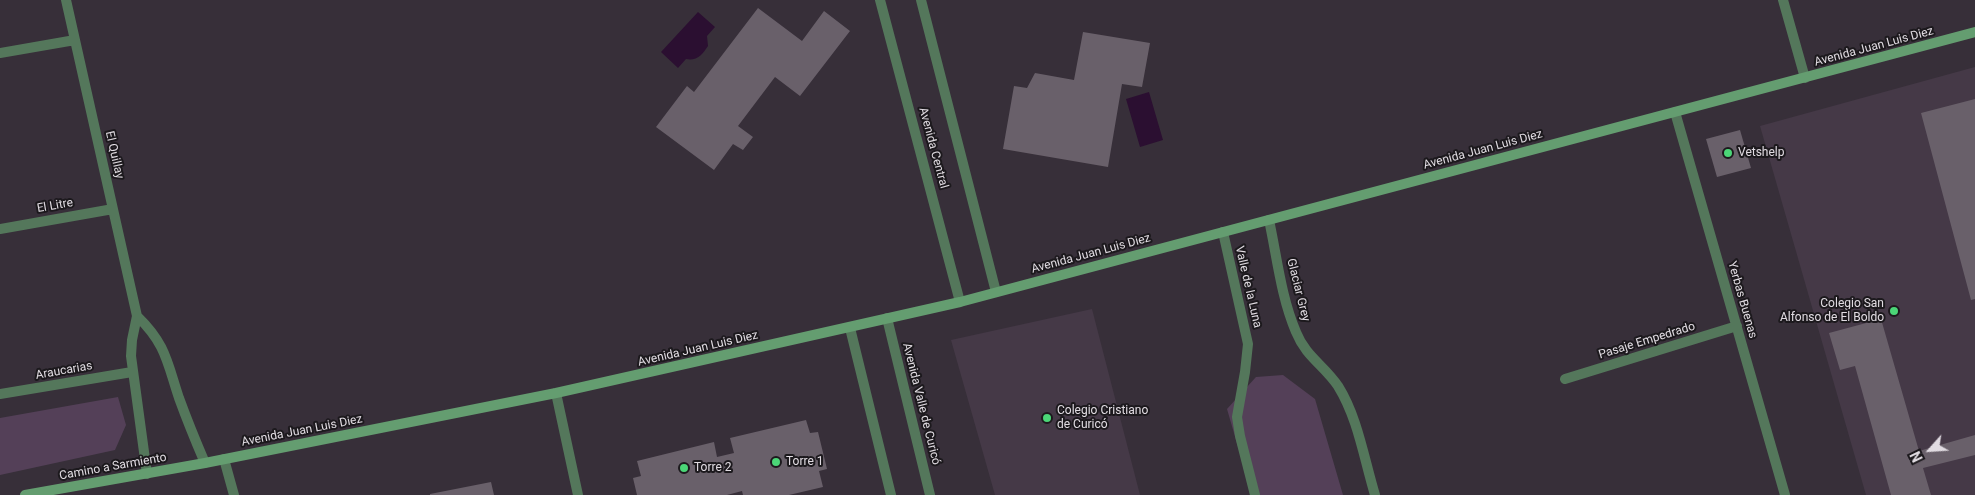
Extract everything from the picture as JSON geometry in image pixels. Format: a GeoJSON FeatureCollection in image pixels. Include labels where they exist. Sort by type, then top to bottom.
{"type":"FeatureCollection","features":[{"type":"Feature","properties":{"kind":"main road","name":"Avenida Juan Luis Diez"},"geometry":{"type":"LineString","coordinates":[[205,464],[556,393],[960,302],[1975,32]]}},
{"type":"Feature","properties":{"kind":"main road","name":"Camino a Sarmiento"},"geometry":{"type":"LineString","coordinates":[[25,495],[205,464]]}},
{"type":"Feature","properties":{"kind":"street","name":"El Quillay"},"geometry":{"type":"LineString","coordinates":[[66,0],[138,316],[132,340],[132,372],[146,474]]}},
{"type":"Feature","properties":{"kind":"street","name":"Avenida Central"},"geometry":{"type":"LineString","coordinates":[[880,0],[960,302]]}},
{"type":"Feature","properties":{"kind":"street","name":"Avenida Central"},"geometry":{"type":"LineString","coordinates":[[921,0],[996,292]]}},
{"type":"Feature","properties":{"kind":"street"},"geometry":{"type":"LineString","coordinates":[[1783,0],[1805,78]]}},
{"type":"Feature","properties":{"kind":"street"},"geometry":{"type":"LineString","coordinates":[[0,53],[75,40]]}},
{"type":"Feature","properties":{"kind":"street","name":"Yerbas Buenas"},"geometry":{"type":"LineString","coordinates":[[1675,112],[1785,495]]}},
{"type":"Feature","properties":{"kind":"street","name":"El Litre"},"geometry":{"type":"LineString","coordinates":[[0,229],[113,209]]}},
{"type":"Feature","properties":{"kind":"street","name":"Glaciar Grey"},"geometry":{"type":"LineString","coordinates":[[1269,220],[1287,306],[1295,330],[1303,348],[1337,386],[1348,408],[1374,495]]}},
{"type":"Feature","properties":{"kind":"street","name":"Valle de la Luna"},"geometry":{"type":"LineString","coordinates":[[1223,232],[1248,344],[1238,418],[1240,436],[1255,495]]}},
{"type":"Feature","properties":{"kind":"street"},"geometry":{"type":"LineString","coordinates":[[138,316],[157,336],[164,350],[185,413],[205,464]]}},
{"type":"Feature","properties":{"kind":"street","name":"Avenida Valle de Curicó"},"geometry":{"type":"LineString","coordinates":[[887,318],[930,495]]}},
{"type":"Feature","properties":{"kind":"street","name":"Pasaje Empedrado"},"geometry":{"type":"LineString","coordinates":[[1565,379],[1737,326]]}},
{"type":"Feature","properties":{"kind":"street"},"geometry":{"type":"LineString","coordinates":[[850,328],[890,495]]}},
{"type":"Feature","properties":{"kind":"street","name":"Araucarias"},"geometry":{"type":"LineString","coordinates":[[0,394],[132,372]]}},
{"type":"Feature","properties":{"kind":"street"},"geometry":{"type":"LineString","coordinates":[[556,393],[578,495]]}},
{"type":"Feature","properties":{"kind":"street"},"geometry":{"type":"LineString","coordinates":[[224,459],[234,495]]}},
{"type":"Feature","properties":{"kind":"shaded area"},"geometry":{"type":"Polygon","coordinates":[[[698,12],[715,27],[707,36],[708,46],[704,52],[699,57],[686,59],[678,68],[661,52],[698,12]]]}},
{"type":"Feature","properties":{"kind":"shaded area","name":"Colegio San Alfonso de El Boldo"},"geometry":{"type":"Polygon","coordinates":[[[1975,67],[1975,495],[1866,495],[1760,126],[1975,67]]]}},
{"type":"Feature","properties":{"kind":"shaded area"},"geometry":{"type":"Polygon","coordinates":[[[1149,92],[1163,140],[1140,147],[1126,99],[1149,92]]]}},
{"type":"Feature","properties":{"kind":"shaded area","name":"Colegio Cristiano de Curicó"},"geometry":{"type":"Polygon","coordinates":[[[1092,309],[1140,495],[995,495],[951,340],[1092,309]]]}},
{"type":"Feature","properties":{"kind":"shaded area"},"geometry":{"type":"Polygon","coordinates":[[[1283,375],[1315,399],[1343,495],[1252,495],[1227,409],[1256,377],[1283,375]]]}},
{"type":"Feature","properties":{"kind":"shaded area"},"geometry":{"type":"Polygon","coordinates":[[[118,397],[126,425],[115,450],[0,475],[0,418],[118,397]]]}},
{"type":"Feature","properties":{"kind":"building"},"geometry":{"type":"Polygon","coordinates":[[[758,8],[802,41],[824,11],[850,31],[800,96],[775,77],[738,126],[753,137],[743,150],[733,144],[714,170],[656,127],[687,86],[694,92],[758,8]]]}},
{"type":"Feature","properties":{"kind":"building"},"geometry":{"type":"Polygon","coordinates":[[[1083,32],[1150,43],[1142,87],[1122,84],[1108,167],[1003,149],[1014,86],[1027,88],[1035,73],[1074,80],[1083,32]]]}},
{"type":"Feature","properties":{"kind":"building"},"geometry":{"type":"Polygon","coordinates":[[[1975,99],[1975,299],[1971,300],[1921,113],[1975,99]]]}},
{"type":"Feature","properties":{"kind":"building","name":"Vetshelp"},"geometry":{"type":"Polygon","coordinates":[[[1740,130],[1751,168],[1717,177],[1706,139],[1740,130]]]}},
{"type":"Feature","properties":{"kind":"building"},"geometry":{"type":"Polygon","coordinates":[[[1881,319],[1919,451],[1975,435],[1975,455],[1923,468],[1931,495],[1891,495],[1855,366],[1840,370],[1829,333],[1881,319]]]}},
{"type":"Feature","properties":{"kind":"building"},"geometry":{"type":"Polygon","coordinates":[[[806,420],[810,433],[818,432],[827,469],[819,471],[823,487],[789,495],[743,495],[742,491],[727,495],[637,495],[633,478],[641,476],[637,461],[714,442],[717,457],[734,453],[730,438],[806,420]]]}},
{"type":"Feature","properties":{"kind":"building"},"geometry":{"type":"Polygon","coordinates":[[[491,482],[494,495],[430,495],[430,494],[491,482]]]}},
{"type":"Feature","properties":{"kind":"place","name":"Vetshelp"},"geometry":{"type":"Point","coordinates":[1728,153]}},
{"type":"Feature","properties":{"kind":"place","name":"Colegio San Alfonso de El Boldo"},"geometry":{"type":"Point","coordinates":[1894,311]}},
{"type":"Feature","properties":{"kind":"place","name":"Colegio Cristiano de Curicó"},"geometry":{"type":"Point","coordinates":[1047,418]}},
{"type":"Feature","properties":{"kind":"place","name":"Torre 1"},"geometry":{"type":"Point","coordinates":[776,462]}},
{"type":"Feature","properties":{"kind":"place","name":"Torre 2"},"geometry":{"type":"Point","coordinates":[684,468]}}]}
